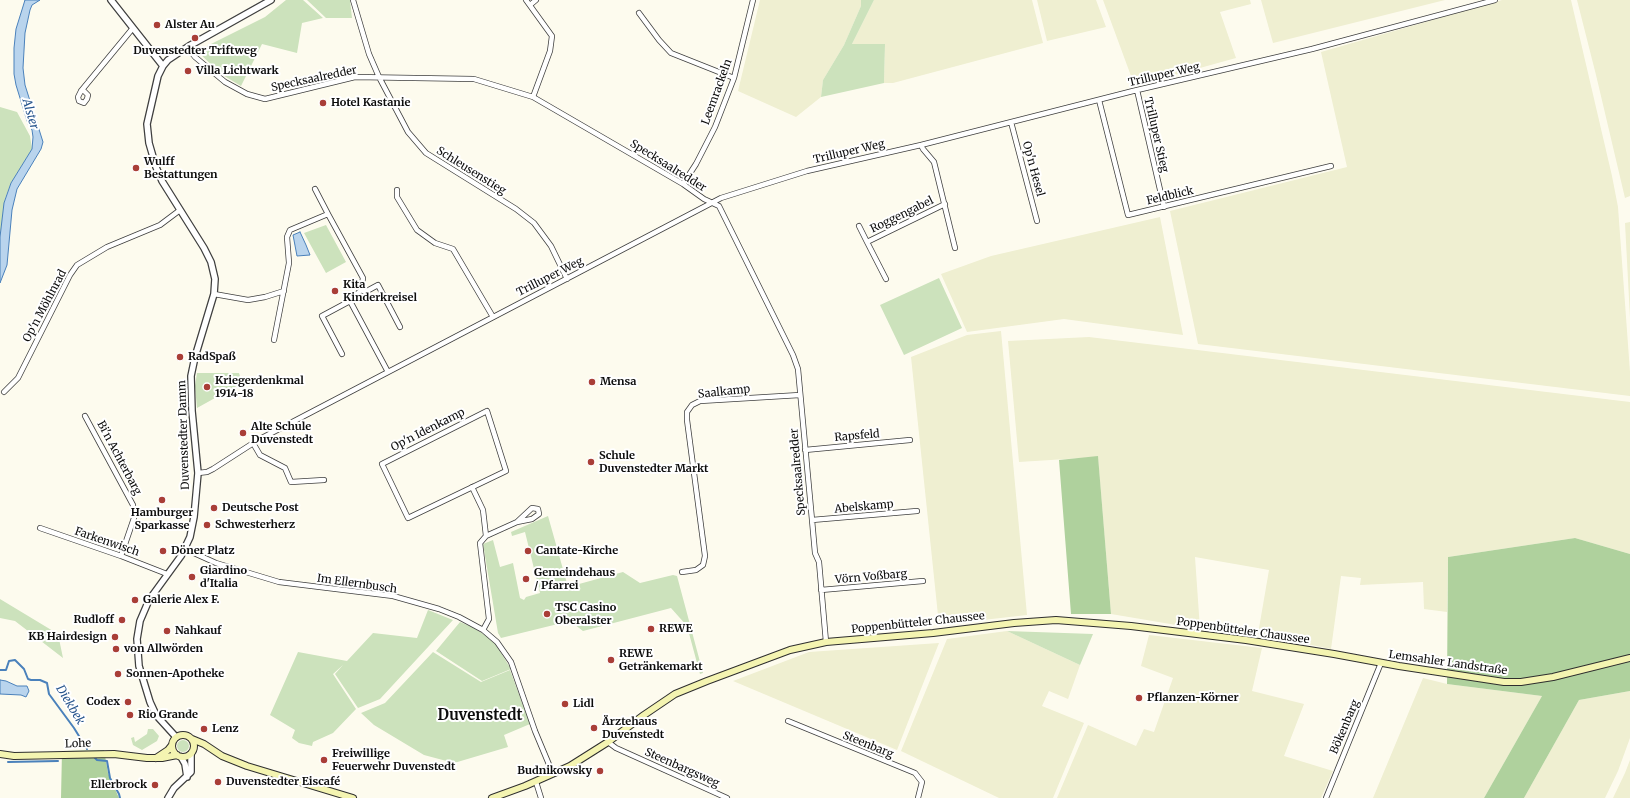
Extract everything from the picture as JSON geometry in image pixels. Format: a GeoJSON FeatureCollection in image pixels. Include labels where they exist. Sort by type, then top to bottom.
{"type":"FeatureCollection","features":[{"type":"Feature","properties":{"kind":"main road","name":"Poppenbütteler Chaussee"},"geometry":{"type":"LineString","coordinates":[[492,798],[536,782],[570,766],[608,742],[664,701],[681,691],[790,650],[826,642],[933,633],[1014,623],[1056,620],[1131,626],[1246,640],[1381,663]]}},
{"type":"Feature","properties":{"kind":"main road","name":"Lemsahler Landstraße"},"geometry":{"type":"LineString","coordinates":[[1381,663],[1479,679],[1521,682],[1553,677],[1630,658]]}},
{"type":"Feature","properties":{"kind":"main road"},"geometry":{"type":"LineString","coordinates":[[156,758],[168,750],[176,737],[185,735],[204,744],[222,756],[247,766],[353,798]]}},
{"type":"Feature","properties":{"kind":"main road"},"geometry":{"type":"LineString","coordinates":[[192,739],[195,746],[192,753]]}},
{"type":"Feature","properties":{"kind":"main road"},"geometry":{"type":"LineString","coordinates":[[172,745],[172,750],[179,756],[185,757],[199,749],[211,749]]}},
{"type":"Feature","properties":{"kind":"main road","name":"Lohe"},"geometry":{"type":"LineString","coordinates":[[1,757],[114,754],[139,758],[179,756]]}},
{"type":"Feature","properties":{"kind":"street"},"geometry":{"type":"LineString","coordinates":[[111,0],[163,66]]}},
{"type":"Feature","properties":{"kind":"street","name":"Duvenstedter Damm"},"geometry":{"type":"LineString","coordinates":[[176,737],[156,715],[150,702],[141,675],[137,646],[138,631],[143,612],[154,591],[185,549],[190,537],[194,516],[198,474],[192,411],[191,376],[195,357],[214,294],[215,279],[211,262],[162,181],[156,167],[147,131],[147,124],[158,76],[163,66],[175,54],[271,0]]}},
{"type":"Feature","properties":{"kind":"street","name":"Schleusenstieg"},"geometry":{"type":"LineString","coordinates":[[353,0],[369,54],[379,77],[408,132],[426,153],[516,209],[534,223],[551,246],[567,279]]}},
{"type":"Feature","properties":{"kind":"street"},"geometry":{"type":"LineString","coordinates":[[526,0],[552,36],[550,52],[533,97]]}},
{"type":"Feature","properties":{"kind":"street"},"geometry":{"type":"LineString","coordinates":[[530,5],[536,0]]}},
{"type":"Feature","properties":{"kind":"street","name":"Leemrackeln"},"geometry":{"type":"LineString","coordinates":[[683,184],[696,164],[715,127],[734,78],[753,0]]}},
{"type":"Feature","properties":{"kind":"street","name":"Trilluper Weg"},"geometry":{"type":"LineString","coordinates":[[198,474],[213,469],[253,443],[493,316],[721,198],[807,171],[921,145],[1137,90],[1312,49],[1495,0]]}},
{"type":"Feature","properties":{"kind":"street"},"geometry":{"type":"LineString","coordinates":[[639,13],[670,53],[734,78]]}},
{"type":"Feature","properties":{"kind":"street"},"geometry":{"type":"LineString","coordinates":[[81,91],[133,28]]}},
{"type":"Feature","properties":{"kind":"street","name":"Specksaalredder"},"geometry":{"type":"LineString","coordinates":[[189,46],[195,57],[225,82],[247,94],[265,99],[350,78],[379,77],[474,79],[533,97],[683,184],[704,199],[719,206],[793,355],[798,369],[815,553],[819,562],[826,642]]}},
{"type":"Feature","properties":{"kind":"street","name":"Trilluper Stieg"},"geometry":{"type":"LineString","coordinates":[[1137,90],[1164,207]]}},
{"type":"Feature","properties":{"kind":"street","name":"Feldblick"},"geometry":{"type":"LineString","coordinates":[[1099,100],[1128,215],[1331,166]]}},
{"type":"Feature","properties":{"kind":"street","name":"Op'n Hesel"},"geometry":{"type":"LineString","coordinates":[[1011,122],[1037,221]]}},
{"type":"Feature","properties":{"kind":"street","name":"Roggengabel"},"geometry":{"type":"LineString","coordinates":[[921,145],[934,162],[955,248]]}},
{"type":"Feature","properties":{"kind":"street"},"geometry":{"type":"LineString","coordinates":[[315,190],[363,278],[361,290],[350,301],[322,316],[342,354]]}},
{"type":"Feature","properties":{"kind":"street"},"geometry":{"type":"LineString","coordinates":[[397,190],[397,197],[417,230],[435,242],[453,249],[493,316]]}},
{"type":"Feature","properties":{"kind":"street","name":"Roggengabel"},"geometry":{"type":"LineString","coordinates":[[867,242],[945,204]]}},
{"type":"Feature","properties":{"kind":"street","name":"Op'n Möhlnrad"},"geometry":{"type":"LineString","coordinates":[[4,392],[18,378],[70,275],[77,265],[107,247],[160,225],[180,210]]}},
{"type":"Feature","properties":{"kind":"street"},"geometry":{"type":"LineString","coordinates":[[274,340],[289,263],[287,237],[290,230],[328,214]]}},
{"type":"Feature","properties":{"kind":"street","name":"Roggengabel"},"geometry":{"type":"LineString","coordinates":[[860,226],[886,279]]}},
{"type":"Feature","properties":{"kind":"street"},"geometry":{"type":"LineString","coordinates":[[361,290],[365,292],[378,285],[400,327]]}},
{"type":"Feature","properties":{"kind":"street"},"geometry":{"type":"LineString","coordinates":[[214,294],[248,300],[265,297],[284,291]]}},
{"type":"Feature","properties":{"kind":"street"},"geometry":{"type":"LineString","coordinates":[[350,301],[388,372]]}},
{"type":"Feature","properties":{"kind":"street","name":"Saalkamp"},"geometry":{"type":"LineString","coordinates":[[682,572],[696,570],[703,565],[705,556],[687,412],[692,405],[700,401],[800,395]]}},
{"type":"Feature","properties":{"kind":"street","name":"Op'n Idenkamp"},"geometry":{"type":"LineString","coordinates":[[487,411],[506,471],[472,487],[408,518],[382,464],[487,411]]}},
{"type":"Feature","properties":{"kind":"street","name":"Bi'n Achterbarg"},"geometry":{"type":"LineString","coordinates":[[85,416],[133,505],[134,518],[121,556]]}},
{"type":"Feature","properties":{"kind":"street","name":"Rapsfeld"},"geometry":{"type":"LineString","coordinates":[[805,450],[910,440]]}},
{"type":"Feature","properties":{"kind":"street"},"geometry":{"type":"LineString","coordinates":[[253,443],[260,455],[284,468],[291,482],[324,480]]}},
{"type":"Feature","properties":{"kind":"street"},"geometry":{"type":"LineString","coordinates":[[472,487],[483,510],[486,536]]}},
{"type":"Feature","properties":{"kind":"street","name":"Abelskamp"},"geometry":{"type":"LineString","coordinates":[[812,520],[917,511]]}},
{"type":"Feature","properties":{"kind":"street"},"geometry":{"type":"LineString","coordinates":[[482,630],[489,620],[480,543],[486,536],[517,522]]}},
{"type":"Feature","properties":{"kind":"street","name":"Farkenwisch"},"geometry":{"type":"LineString","coordinates":[[40,528],[121,556],[167,574]]}},
{"type":"Feature","properties":{"kind":"street","name":"Im Ellernbusch"},"geometry":{"type":"LineString","coordinates":[[185,549],[216,563],[279,582],[393,596],[439,609],[459,617],[482,630],[497,642],[511,662],[553,774]]}},
{"type":"Feature","properties":{"kind":"street","name":"Vörn Voßbarg"},"geometry":{"type":"LineString","coordinates":[[821,590],[923,581]]}},
{"type":"Feature","properties":{"kind":"street","name":"Bökenbarg"},"geometry":{"type":"LineString","coordinates":[[1326,798],[1381,663]]}},
{"type":"Feature","properties":{"kind":"street","name":"Steenbarg"},"geometry":{"type":"LineString","coordinates":[[788,722],[915,773],[922,782],[918,798]]}},
{"type":"Feature","properties":{"kind":"street","name":"Steenbargsweg"},"geometry":{"type":"LineString","coordinates":[[608,742],[616,748],[727,798]]}},
{"type":"Feature","properties":{"kind":"street"},"geometry":{"type":"LineString","coordinates":[[168,798],[174,788],[187,777],[192,770],[192,753]]}},
{"type":"Feature","properties":{"kind":"street"},"geometry":{"type":"LineString","coordinates":[[179,756],[185,764],[187,777]]}},
{"type":"Feature","properties":{"kind":"street"},"geometry":{"type":"LineString","coordinates":[[536,782],[541,798]]}},
{"type":"Feature","properties":{"kind":"green space"},"geometry":{"type":"Polygon","coordinates":[[[286,0],[303,0],[323,18],[302,23],[297,53],[262,44],[241,86],[221,74],[197,51],[265,17],[286,0]]]}},
{"type":"Feature","properties":{"kind":"green space"},"geometry":{"type":"Polygon","coordinates":[[[307,0],[350,0],[352,18],[326,18],[307,0]]]}},
{"type":"Feature","properties":{"kind":"green space"},"geometry":{"type":"Polygon","coordinates":[[[760,0],[861,0],[861,6],[844,45],[823,80],[821,97],[796,117],[738,91],[760,0]]]}},
{"type":"Feature","properties":{"kind":"green space"},"geometry":{"type":"Polygon","coordinates":[[[861,0],[874,0],[852,44],[885,44],[884,83],[821,97],[823,80],[844,45],[861,6],[861,0]]]}},
{"type":"Feature","properties":{"kind":"green space"},"geometry":{"type":"Polygon","coordinates":[[[874,0],[1032,0],[1043,43],[893,83],[884,83],[885,44],[852,44],[874,0]]]}},
{"type":"Feature","properties":{"kind":"green space"},"geometry":{"type":"Polygon","coordinates":[[[1037,0],[1096,0],[1106,27],[1047,41],[1037,0]]]}},
{"type":"Feature","properties":{"kind":"green space"},"geometry":{"type":"Polygon","coordinates":[[[1103,0],[1250,0],[1251,4],[1220,12],[1236,58],[1142,84],[1131,76],[1103,0]]]}},
{"type":"Feature","properties":{"kind":"green space"},"geometry":{"type":"Polygon","coordinates":[[[1261,0],[1445,0],[1273,43],[1261,0]]]}},
{"type":"Feature","properties":{"kind":"green space"},"geometry":{"type":"Polygon","coordinates":[[[1502,0],[1571,0],[1618,207],[1630,372],[1630,396],[1198,344],[1170,211],[1347,167],[1321,52],[1502,0]]]}},
{"type":"Feature","properties":{"kind":"green space"},"geometry":{"type":"Polygon","coordinates":[[[1577,0],[1630,0],[1630,196],[1625,198],[1596,75],[1577,0]]]}},
{"type":"Feature","properties":{"kind":"green space"},"geometry":{"type":"Polygon","coordinates":[[[0,107],[17,112],[30,136],[32,149],[11,183],[5,199],[0,237],[0,107]]]}},
{"type":"Feature","properties":{"kind":"green space"},"geometry":{"type":"Polygon","coordinates":[[[1160,217],[1183,335],[1064,319],[967,332],[941,274],[991,256],[1160,217]]]}},
{"type":"Feature","properties":{"kind":"green space"},"geometry":{"type":"Polygon","coordinates":[[[1630,222],[1630,318],[1625,223],[1630,222]]]}},
{"type":"Feature","properties":{"kind":"green space"},"geometry":{"type":"Polygon","coordinates":[[[326,225],[346,262],[326,273],[304,233],[326,225]]]}},
{"type":"Feature","properties":{"kind":"green space"},"geometry":{"type":"Polygon","coordinates":[[[939,278],[962,328],[904,355],[880,305],[939,278]]]}},
{"type":"Feature","properties":{"kind":"green space"},"geometry":{"type":"Polygon","coordinates":[[[1001,331],[1027,615],[939,625],[911,357],[967,335],[1001,331]]]}},
{"type":"Feature","properties":{"kind":"green space"},"geometry":{"type":"Polygon","coordinates":[[[1089,337],[1630,402],[1630,554],[1575,538],[1448,557],[1447,612],[1424,609],[1423,582],[1360,585],[1361,578],[1341,576],[1331,649],[1258,634],[1269,570],[1195,557],[1200,629],[1111,614],[1098,457],[1019,462],[1008,341],[1089,337]]]}},
{"type":"Feature","properties":{"kind":"green space"},"geometry":{"type":"Polygon","coordinates":[[[197,373],[239,373],[242,383],[197,408],[195,386],[197,373]]]}},
{"type":"Feature","properties":{"kind":"green space"},"geometry":{"type":"Polygon","coordinates":[[[1098,456],[1111,614],[1071,614],[1059,460],[1098,456]]]}},
{"type":"Feature","properties":{"kind":"green space"},"geometry":{"type":"Polygon","coordinates":[[[548,516],[568,587],[623,572],[640,583],[673,575],[677,576],[703,673],[700,674],[687,626],[671,608],[583,631],[570,621],[501,638],[498,633],[483,544],[493,540],[500,567],[513,563],[520,598],[524,600],[526,597],[540,593],[525,532],[512,536],[511,532],[548,516]]]}},
{"type":"Feature","properties":{"kind":"green space"},"geometry":{"type":"Polygon","coordinates":[[[1575,538],[1630,554],[1630,691],[1579,700],[1524,798],[1484,798],[1542,696],[1447,684],[1448,557],[1575,538]]]}},
{"type":"Feature","properties":{"kind":"green space"},"geometry":{"type":"Polygon","coordinates":[[[0,599],[58,634],[63,658],[15,621],[0,618],[0,599]]]}},
{"type":"Feature","properties":{"kind":"green space"},"geometry":{"type":"Polygon","coordinates":[[[428,610],[453,620],[380,699],[358,708],[335,674],[343,665],[333,674],[356,709],[333,733],[313,742],[312,746],[299,743],[292,738],[295,730],[270,715],[298,652],[347,661],[373,633],[417,638],[428,610]]]}},
{"type":"Feature","properties":{"kind":"green space"},"geometry":{"type":"Polygon","coordinates":[[[460,622],[472,627],[493,640],[511,669],[482,681],[436,651],[460,622]]]}},
{"type":"Feature","properties":{"kind":"green space"},"geometry":{"type":"Polygon","coordinates":[[[1007,631],[1080,665],[1068,699],[1049,691],[1042,706],[1084,723],[1053,798],[999,798],[901,751],[947,639],[1007,631]]]}},
{"type":"Feature","properties":{"kind":"green space"},"geometry":{"type":"Polygon","coordinates":[[[1007,631],[1093,634],[1080,665],[1007,631]]]}},
{"type":"Feature","properties":{"kind":"green space"},"geometry":{"type":"Polygon","coordinates":[[[1149,635],[1262,648],[1252,691],[1304,704],[1284,756],[1333,771],[1321,798],[1057,798],[1088,725],[1136,746],[1144,729],[1154,732],[1173,678],[1141,666],[1149,635]]]}},
{"type":"Feature","properties":{"kind":"green space"},"geometry":{"type":"Polygon","coordinates":[[[939,643],[897,750],[733,681],[809,652],[939,643]]]}},
{"type":"Feature","properties":{"kind":"green space"},"geometry":{"type":"Polygon","coordinates":[[[433,652],[481,682],[510,670],[530,724],[504,735],[508,747],[454,763],[424,755],[374,725],[361,713],[385,703],[433,652]]]}},
{"type":"Feature","properties":{"kind":"green space"},"geometry":{"type":"Polygon","coordinates":[[[1423,678],[1447,684],[1542,696],[1484,798],[1373,798],[1423,678]]]}},
{"type":"Feature","properties":{"kind":"green space"},"geometry":{"type":"Polygon","coordinates":[[[1630,691],[1630,738],[1618,771],[1605,798],[1524,798],[1579,700],[1630,691]]]}},
{"type":"Feature","properties":{"kind":"green space"},"geometry":{"type":"Polygon","coordinates":[[[148,729],[153,729],[159,736],[157,741],[142,750],[133,745],[131,738],[134,737],[135,742],[147,734],[148,729]]]}},
{"type":"Feature","properties":{"kind":"green space"},"geometry":{"type":"Polygon","coordinates":[[[185,740],[188,741],[188,751],[181,752],[178,751],[177,744],[178,741],[185,740]]]}},
{"type":"Feature","properties":{"kind":"green space"},"geometry":{"type":"Polygon","coordinates":[[[104,750],[108,773],[119,798],[61,798],[62,751],[104,750]]]}},
{"type":"Feature","properties":{"kind":"green space"},"geometry":{"type":"Polygon","coordinates":[[[1630,760],[1630,798],[1613,798],[1625,773],[1630,760]]]}},
{"type":"Feature","properties":{"kind":"water","name":"Alster"},"geometry":{"type":"Polygon","coordinates":[[[25,0],[40,0],[32,5],[30,10],[25,33],[23,68],[25,85],[43,142],[41,149],[17,189],[12,210],[7,265],[0,283],[0,237],[4,203],[11,183],[32,149],[32,130],[28,124],[14,74],[16,29],[25,0]]]}},
{"type":"Feature","properties":{"kind":"water"},"geometry":{"type":"Polygon","coordinates":[[[300,232],[310,255],[297,256],[293,235],[300,232]]]}},
{"type":"Feature","properties":{"kind":"water"},"geometry":{"type":"Polygon","coordinates":[[[0,680],[17,686],[27,686],[29,691],[26,697],[21,695],[0,694],[0,680]]]}},
{"type":"Feature","properties":{"kind":"waterway","name":"Diekbek"},"geometry":{"type":"LineString","coordinates":[[0,670],[6,670],[9,661],[15,660],[24,669],[28,679],[40,680],[47,683],[49,694],[74,728],[87,749]]}},
{"type":"Feature","properties":{"kind":"waterway"},"geometry":{"type":"LineString","coordinates":[[94,757],[97,760],[107,761],[110,778],[120,798]]}},
{"type":"Feature","properties":{"kind":"waterway"},"geometry":{"type":"LineString","coordinates":[[8,762],[58,761]]}},
{"type":"Feature","properties":{"kind":"place","name":"Alster Au"},"geometry":{"type":"Point","coordinates":[157,25]}},
{"type":"Feature","properties":{"kind":"place","name":"Duvenstedter Triftweg"},"geometry":{"type":"Point","coordinates":[195,38]}},
{"type":"Feature","properties":{"kind":"place","name":"Villa Lichtwark"},"geometry":{"type":"Point","coordinates":[188,71]}},
{"type":"Feature","properties":{"kind":"place","name":"Hotel Kastanie"},"geometry":{"type":"Point","coordinates":[323,103]}},
{"type":"Feature","properties":{"kind":"place","name":"Wulff Bestattungen"},"geometry":{"type":"Point","coordinates":[136,168]}},
{"type":"Feature","properties":{"kind":"place","name":"Kita Kinderkreisel"},"geometry":{"type":"Point","coordinates":[335,291]}},
{"type":"Feature","properties":{"kind":"place","name":"RadSpaß"},"geometry":{"type":"Point","coordinates":[180,357]}},
{"type":"Feature","properties":{"kind":"place","name":"Mensa"},"geometry":{"type":"Point","coordinates":[592,382]}},
{"type":"Feature","properties":{"kind":"place","name":"Kriegerdenkmal 1914-18"},"geometry":{"type":"Point","coordinates":[207,387]}},
{"type":"Feature","properties":{"kind":"place","name":"Alte Schule Duvenstedt"},"geometry":{"type":"Point","coordinates":[243,433]}},
{"type":"Feature","properties":{"kind":"place","name":"Schule Duvenstedter Markt"},"geometry":{"type":"Point","coordinates":[591,462]}},
{"type":"Feature","properties":{"kind":"place","name":"Hamburger Sparkasse"},"geometry":{"type":"Point","coordinates":[162,500]}},
{"type":"Feature","properties":{"kind":"place","name":"Deutsche Post"},"geometry":{"type":"Point","coordinates":[214,508]}},
{"type":"Feature","properties":{"kind":"place","name":"Schwesterherz"},"geometry":{"type":"Point","coordinates":[207,525]}},
{"type":"Feature","properties":{"kind":"place","name":"Döner Platz"},"geometry":{"type":"Point","coordinates":[163,551]}},
{"type":"Feature","properties":{"kind":"place","name":"Cantate-Kirche"},"geometry":{"type":"Point","coordinates":[528,551]}},
{"type":"Feature","properties":{"kind":"place","name":"Giardino d'Italia"},"geometry":{"type":"Point","coordinates":[192,577]}},
{"type":"Feature","properties":{"kind":"place","name":"Gemeindehaus / Pfarrei"},"geometry":{"type":"Point","coordinates":[526,579]}},
{"type":"Feature","properties":{"kind":"place","name":"Galerie Alex F."},"geometry":{"type":"Point","coordinates":[135,600]}},
{"type":"Feature","properties":{"kind":"place","name":"TSC Casino Oberalster"},"geometry":{"type":"Point","coordinates":[547,614]}},
{"type":"Feature","properties":{"kind":"place","name":"Rudloff"},"geometry":{"type":"Point","coordinates":[122,620]}},
{"type":"Feature","properties":{"kind":"place","name":"REWE"},"geometry":{"type":"Point","coordinates":[651,629]}},
{"type":"Feature","properties":{"kind":"place","name":"Nahkauf"},"geometry":{"type":"Point","coordinates":[167,631]}},
{"type":"Feature","properties":{"kind":"place","name":"KB Hairdesign"},"geometry":{"type":"Point","coordinates":[115,637]}},
{"type":"Feature","properties":{"kind":"place","name":"von Allwörden"},"geometry":{"type":"Point","coordinates":[116,649]}},
{"type":"Feature","properties":{"kind":"place","name":"REWE Getränkemarkt"},"geometry":{"type":"Point","coordinates":[611,660]}},
{"type":"Feature","properties":{"kind":"place","name":"Sonnen-Apotheke"},"geometry":{"type":"Point","coordinates":[118,674]}},
{"type":"Feature","properties":{"kind":"place","name":"Pflanzen-Körner"},"geometry":{"type":"Point","coordinates":[1139,698]}},
{"type":"Feature","properties":{"kind":"place","name":"Codex"},"geometry":{"type":"Point","coordinates":[128,702]}},
{"type":"Feature","properties":{"kind":"place","name":"Lidl"},"geometry":{"type":"Point","coordinates":[565,704]}},
{"type":"Feature","properties":{"kind":"place","name":"Rio Grande"},"geometry":{"type":"Point","coordinates":[130,715]}},
{"type":"Feature","properties":{"kind":"place","name":"Ärztehaus Duvenstedt"},"geometry":{"type":"Point","coordinates":[594,728]}},
{"type":"Feature","properties":{"kind":"place","name":"Lenz"},"geometry":{"type":"Point","coordinates":[204,729]}},
{"type":"Feature","properties":{"kind":"place","name":"Freiwillige Feuerwehr Duvenstedt"},"geometry":{"type":"Point","coordinates":[324,760]}},
{"type":"Feature","properties":{"kind":"place","name":"Budnikowsky"},"geometry":{"type":"Point","coordinates":[600,771]}},
{"type":"Feature","properties":{"kind":"place","name":"Duvenstedter Eiscafé"},"geometry":{"type":"Point","coordinates":[218,782]}},
{"type":"Feature","properties":{"kind":"place","name":"Ellerbrock"},"geometry":{"type":"Point","coordinates":[155,785]}},
{"type":"Feature","properties":{"kind":"district","name":"Duvenstedt"},"geometry":{"type":"Point","coordinates":[480,716]}}]}
